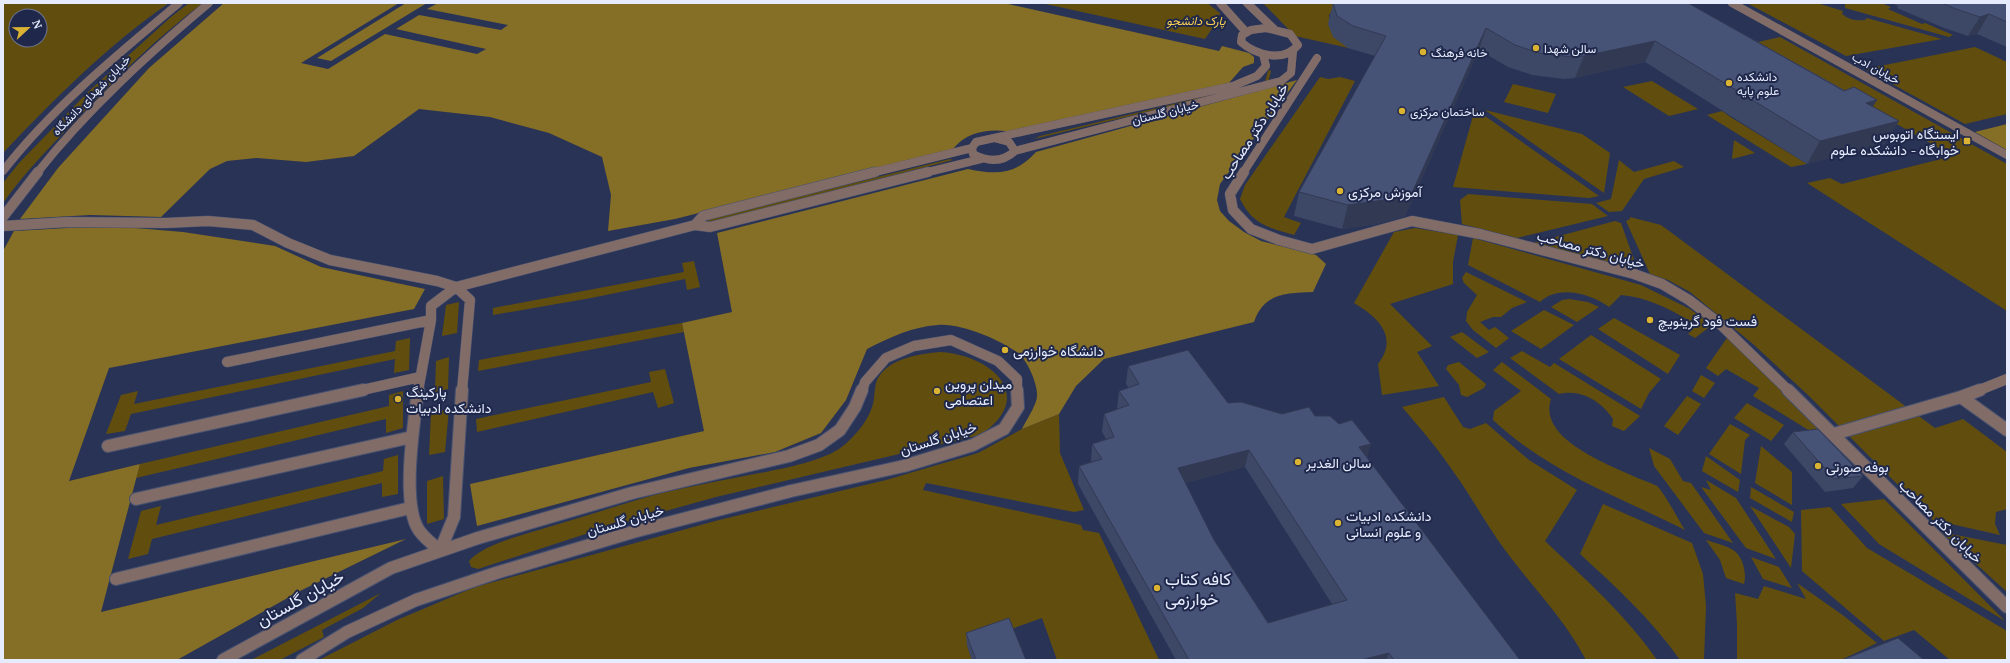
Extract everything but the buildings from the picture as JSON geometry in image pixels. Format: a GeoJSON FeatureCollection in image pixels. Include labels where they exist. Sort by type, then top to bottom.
{"type":"FeatureCollection","features":[{"type":"Feature","properties":{"kind":"lane","name":"خیابان شهدای دانشگاه"},"geometry":{"type":"LineString","coordinates":[[3,171],[33,134],[117,55],[179,3]]}},
{"type":"Feature","properties":{"kind":"lane","name":"خیابان شهدای دانشگاه"},"geometry":{"type":"LineString","coordinates":[[3,217],[61,143],[142,60],[209,3]]}},
{"type":"Feature","properties":{"kind":"lane"},"geometry":{"type":"LineString","coordinates":[[1220,3],[1246,32]]}},
{"type":"Feature","properties":{"kind":"lane"},"geometry":{"type":"LineString","coordinates":[[1247,3],[1274,29]]}},
{"type":"Feature","properties":{"kind":"lane","name":"خیابان ادب"},"geometry":{"type":"LineString","coordinates":[[1732,3],[2007,155]]}},
{"type":"Feature","properties":{"kind":"lane"},"geometry":{"type":"LineString","coordinates":[[1274,29],[1258,29],[1246,32],[1242,35],[1241,42],[1249,50],[1263,54],[1280,55],[1292,51]]}},
{"type":"Feature","properties":{"kind":"lane","name":"خیابان گلستان"},"geometry":{"type":"LineString","coordinates":[[981,159],[995,162],[1008,158],[1015,151],[1261,88],[1281,81],[1291,73],[1292,51],[1296,48],[1297,41],[1289,34],[1274,29]]}},
{"type":"Feature","properties":{"kind":"lane","name":"خیابان گلستان"},"geometry":{"type":"LineString","coordinates":[[994,138],[1233,86],[1257,76],[1266,66],[1263,54]]}},
{"type":"Feature","properties":{"kind":"lane","name":"خیابان دکتر مصاحب"},"geometry":{"type":"LineString","coordinates":[[1317,58],[1230,194],[1233,210],[1251,229],[1279,240],[1312,249],[1412,222],[1480,234],[1634,274],[1662,284],[1689,300],[1719,323],[1834,434],[2007,607]]}},
{"type":"Feature","properties":{"kind":"lane"},"geometry":{"type":"LineString","coordinates":[[695,225],[703,216],[972,148],[976,142],[994,138],[1009,142],[1015,151]]}},
{"type":"Feature","properties":{"kind":"lane"},"geometry":{"type":"LineString","coordinates":[[972,148],[973,154],[981,159]]}},
{"type":"Feature","properties":{"kind":"lane"},"geometry":{"type":"LineString","coordinates":[[3,226],[67,222],[166,223],[208,221],[253,225],[288,243],[330,260],[437,281],[456,287],[470,300],[463,367],[454,518],[440,551],[417,528],[410,508],[412,437],[420,377],[431,320],[431,306],[456,287],[695,225],[710,227],[981,159]]}},
{"type":"Feature","properties":{"kind":"lane"},"geometry":{"type":"LineString","coordinates":[[227,362],[431,320]]}},
{"type":"Feature","properties":{"kind":"lane","name":"خیابان گلستان"},"geometry":{"type":"LineString","coordinates":[[223,660],[391,568],[440,551],[632,493],[789,456],[819,445],[840,430],[855,407],[865,382],[886,358],[914,346],[950,340],[998,361],[1017,379],[1018,407],[1004,429],[973,445],[904,466],[791,491],[633,532],[496,573],[416,600],[347,632],[302,660]]}},
{"type":"Feature","properties":{"kind":"lane"},"geometry":{"type":"LineString","coordinates":[[108,446],[420,377]]}},
{"type":"Feature","properties":{"kind":"lane"},"geometry":{"type":"LineString","coordinates":[[1834,434],[1961,397],[2007,379]]}},
{"type":"Feature","properties":{"kind":"lane"},"geometry":{"type":"LineString","coordinates":[[1961,397],[2007,430]]}},
{"type":"Feature","properties":{"kind":"lane"},"geometry":{"type":"LineString","coordinates":[[136,498],[412,437]]}},
{"type":"Feature","properties":{"kind":"lane"},"geometry":{"type":"LineString","coordinates":[[116,579],[410,508]]}},
{"type":"Feature","properties":{"kind":"green space"},"geometry":{"type":"Polygon","coordinates":[[[3,3],[169,3],[146,19],[103,55],[42,113],[3,153],[3,3]]]}},
{"type":"Feature","properties":{"kind":"green space"},"geometry":{"type":"Polygon","coordinates":[[[189,3],[203,3],[153,44],[105,90],[38,160],[3,203],[3,183],[19,163],[89,91],[171,17],[189,3]]]}},
{"type":"Feature","properties":{"kind":"green space","name":"پارک دانشجو"},"geometry":{"type":"Polygon","coordinates":[[[1041,3],[1207,3],[1220,13],[1218,20],[1205,39],[1041,3]]]}},
{"type":"Feature","properties":{"kind":"green space"},"geometry":{"type":"Polygon","coordinates":[[[1263,3],[1346,3],[1334,9],[1329,15],[1330,23],[1371,53],[1295,36],[1263,3]]]}},
{"type":"Feature","properties":{"kind":"green space"},"geometry":{"type":"Polygon","coordinates":[[[1747,3],[1817,3],[1843,11],[1842,14],[1850,19],[1865,20],[1867,18],[1942,39],[1846,56],[1747,3]]]}},
{"type":"Feature","properties":{"kind":"green space"},"geometry":{"type":"Polygon","coordinates":[[[1845,3],[1881,3],[1891,7],[1888,9],[1922,24],[1925,23],[1953,35],[1949,37],[1845,8],[1845,3]]]}},
{"type":"Feature","properties":{"kind":"green space"},"geometry":{"type":"Polygon","coordinates":[[[1780,37],[2007,164],[2007,311],[1807,183],[1830,178],[1842,184],[1953,156],[1754,43],[1780,37]]]}},
{"type":"Feature","properties":{"kind":"green space"},"geometry":{"type":"Polygon","coordinates":[[[1975,47],[2007,62],[2007,114],[1965,124],[1865,69],[1975,47]]]}},
{"type":"Feature","properties":{"kind":"green space"},"geometry":{"type":"Polygon","coordinates":[[[1269,70],[1271,71],[1268,83],[1034,139],[1040,136],[1265,82],[1269,70]]]}},
{"type":"Feature","properties":{"kind":"green space"},"geometry":{"type":"Polygon","coordinates":[[[1320,77],[1328,79],[1340,77],[1355,81],[1284,217],[1301,223],[1294,235],[1269,227],[1256,220],[1245,208],[1240,199],[1245,185],[1320,77]]]}},
{"type":"Feature","properties":{"kind":"green space"},"geometry":{"type":"Polygon","coordinates":[[[1652,81],[1698,109],[1669,116],[1623,87],[1652,81]]]}},
{"type":"Feature","properties":{"kind":"green space"},"geometry":{"type":"Polygon","coordinates":[[[1513,84],[1556,94],[1548,113],[1504,102],[1513,84]]]}},
{"type":"Feature","properties":{"kind":"green space"},"geometry":{"type":"Polygon","coordinates":[[[1475,109],[1599,196],[1589,198],[1453,187],[1475,109]]]}},
{"type":"Feature","properties":{"kind":"green space"},"geometry":{"type":"Polygon","coordinates":[[[1485,110],[1582,134],[1610,153],[1604,193],[1485,110]]]}},
{"type":"Feature","properties":{"kind":"green space"},"geometry":{"type":"Polygon","coordinates":[[[1722,111],[1807,164],[1791,167],[1707,115],[1722,111]]]}},
{"type":"Feature","properties":{"kind":"green space"},"geometry":{"type":"Polygon","coordinates":[[[1734,140],[1755,153],[1732,159],[1734,140]]]}},
{"type":"Feature","properties":{"kind":"green space"},"geometry":{"type":"Polygon","coordinates":[[[950,159],[953,160],[712,222],[707,221],[710,219],[950,159]]]}},
{"type":"Feature","properties":{"kind":"green space"},"geometry":{"type":"Polygon","coordinates":[[[1619,160],[1634,172],[1674,161],[1684,167],[1644,179],[1622,211],[1609,212],[1596,203],[1611,199],[1619,160]]]}},
{"type":"Feature","properties":{"kind":"green space"},"geometry":{"type":"Polygon","coordinates":[[[1468,194],[1592,204],[1608,216],[1517,238],[1462,224],[1460,200],[1468,194]]]}},
{"type":"Feature","properties":{"kind":"green space"},"geometry":{"type":"Polygon","coordinates":[[[1630,217],[1661,225],[1935,428],[1963,419],[2007,452],[2007,509],[1996,512],[1995,524],[2000,535],[1933,520],[1809,396],[1753,344],[1690,292],[1668,280],[1650,274],[1626,221],[1630,219],[1630,217]]]}},
{"type":"Feature","properties":{"kind":"green space"},"geometry":{"type":"Polygon","coordinates":[[[1615,221],[1621,223],[1638,271],[1533,243],[1615,221]]]}},
{"type":"Feature","properties":{"kind":"green space"},"geometry":{"type":"Polygon","coordinates":[[[1415,228],[1458,235],[1453,262],[1453,284],[1390,304],[1432,346],[1417,352],[1439,386],[1382,395],[1378,364],[1384,354],[1386,337],[1378,321],[1354,303],[1394,232],[1415,228]]]}},
{"type":"Feature","properties":{"kind":"green space"},"geometry":{"type":"Polygon","coordinates":[[[1473,238],[1641,285],[1690,309],[1712,325],[1695,338],[1688,334],[1693,329],[1685,326],[1690,321],[1657,304],[1630,296],[1621,295],[1609,307],[1593,298],[1565,292],[1556,293],[1540,302],[1468,265],[1473,238]]]}},
{"type":"Feature","properties":{"kind":"green space"},"geometry":{"type":"Polygon","coordinates":[[[694,261],[700,287],[687,290],[685,279],[591,298],[493,315],[493,308],[684,272],[682,263],[694,261]]]}},
{"type":"Feature","properties":{"kind":"green space"},"geometry":{"type":"Polygon","coordinates":[[[1466,272],[1527,302],[1512,308],[1501,317],[1493,317],[1480,322],[1489,330],[1495,327],[1509,338],[1496,348],[1473,330],[1466,321],[1467,312],[1477,295],[1464,283],[1462,278],[1466,272]]]}},
{"type":"Feature","properties":{"kind":"green space"},"geometry":{"type":"Polygon","coordinates":[[[1569,299],[1588,302],[1599,307],[1577,322],[1551,307],[1562,300],[1569,299]]]}},
{"type":"Feature","properties":{"kind":"green space"},"geometry":{"type":"Polygon","coordinates":[[[459,302],[457,333],[442,336],[446,305],[459,302]]]}},
{"type":"Feature","properties":{"kind":"green space"},"geometry":{"type":"Polygon","coordinates":[[[1544,310],[1574,325],[1541,349],[1511,331],[1544,310]]]}},
{"type":"Feature","properties":{"kind":"green space"},"geometry":{"type":"Polygon","coordinates":[[[1614,318],[1680,355],[1668,374],[1598,329],[1614,318]]]}},
{"type":"Feature","properties":{"kind":"green space"},"geometry":{"type":"Polygon","coordinates":[[[682,323],[684,332],[478,371],[479,360],[682,323]]]}},
{"type":"Feature","properties":{"kind":"green space"},"geometry":{"type":"Polygon","coordinates":[[[1462,332],[1489,352],[1477,358],[1450,337],[1462,332]]]}},
{"type":"Feature","properties":{"kind":"green space"},"geometry":{"type":"Polygon","coordinates":[[[1591,335],[1661,379],[1649,393],[1641,409],[1559,359],[1591,335]]]}},
{"type":"Feature","properties":{"kind":"green space"},"geometry":{"type":"Polygon","coordinates":[[[410,338],[409,370],[394,373],[395,359],[131,414],[125,431],[106,434],[121,395],[138,391],[134,404],[395,351],[396,341],[410,338]]]}},
{"type":"Feature","properties":{"kind":"green space"},"geometry":{"type":"Polygon","coordinates":[[[1727,338],[1792,399],[1821,430],[1810,431],[1753,396],[1759,388],[1726,369],[1718,376],[1706,368],[1727,338]]]}},
{"type":"Feature","properties":{"kind":"green space"},"geometry":{"type":"Polygon","coordinates":[[[1522,351],[1550,367],[1554,363],[1640,416],[1624,431],[1612,426],[1613,419],[1603,407],[1590,398],[1575,393],[1559,394],[1510,358],[1522,351]]]}},
{"type":"Feature","properties":{"kind":"green space"},"geometry":{"type":"Polygon","coordinates":[[[940,352],[959,355],[976,361],[991,370],[1001,380],[1007,393],[1006,406],[997,421],[980,435],[716,497],[601,529],[478,569],[471,567],[469,561],[476,555],[494,545],[515,537],[666,492],[802,464],[828,455],[844,445],[864,424],[871,411],[878,378],[883,371],[906,358],[940,352]]]}},
{"type":"Feature","properties":{"kind":"green space"},"geometry":{"type":"Polygon","coordinates":[[[449,357],[448,389],[435,392],[436,361],[449,357]]]}},
{"type":"Feature","properties":{"kind":"green space"},"geometry":{"type":"Polygon","coordinates":[[[1459,362],[1486,384],[1484,388],[1467,397],[1461,395],[1459,385],[1446,369],[1448,365],[1459,362]]]}},
{"type":"Feature","properties":{"kind":"green space"},"geometry":{"type":"Polygon","coordinates":[[[1502,362],[1551,399],[1550,414],[1555,427],[1566,439],[1580,450],[1596,459],[1657,486],[1685,530],[1609,494],[1561,469],[1515,439],[1493,420],[1494,411],[1521,391],[1493,370],[1502,362]]]}},
{"type":"Feature","properties":{"kind":"green space"},"geometry":{"type":"Polygon","coordinates":[[[665,369],[674,403],[658,408],[653,392],[477,432],[476,419],[651,382],[649,372],[665,369]]]}},
{"type":"Feature","properties":{"kind":"green space"},"geometry":{"type":"Polygon","coordinates":[[[1701,375],[1715,383],[1704,398],[1692,391],[1701,375]]]}},
{"type":"Feature","properties":{"kind":"green space"},"geometry":{"type":"Polygon","coordinates":[[[403,391],[403,428],[386,433],[386,419],[136,478],[140,464],[389,406],[389,395],[403,391]]]}},
{"type":"Feature","properties":{"kind":"green space"},"geometry":{"type":"Polygon","coordinates":[[[1687,396],[1701,404],[1678,435],[1664,426],[1687,396]]]}},
{"type":"Feature","properties":{"kind":"green space"},"geometry":{"type":"Polygon","coordinates":[[[1444,397],[1463,427],[1470,429],[1486,423],[1529,460],[1577,490],[1545,541],[1618,613],[1657,660],[1586,660],[1578,645],[1558,617],[1498,541],[1462,483],[1443,456],[1402,407],[1444,397]]]}},
{"type":"Feature","properties":{"kind":"green space"},"geometry":{"type":"Polygon","coordinates":[[[1747,403],[1784,425],[1771,441],[1734,418],[1747,403]]]}},
{"type":"Feature","properties":{"kind":"green space"},"geometry":{"type":"Polygon","coordinates":[[[449,409],[445,452],[429,455],[431,413],[449,409]]]}},
{"type":"Feature","properties":{"kind":"green space"},"geometry":{"type":"Polygon","coordinates":[[[1059,414],[1060,453],[1084,510],[1074,512],[926,483],[923,490],[1081,525],[1083,530],[1099,533],[1159,660],[1057,660],[1042,618],[967,645],[972,660],[319,660],[397,620],[475,587],[719,520],[886,480],[978,453],[1022,429],[1059,414]]]}},
{"type":"Feature","properties":{"kind":"green space"},"geometry":{"type":"Polygon","coordinates":[[[1730,424],[1750,435],[1745,440],[1741,474],[1709,454],[1730,424]]]}},
{"type":"Feature","properties":{"kind":"green space"},"geometry":{"type":"Polygon","coordinates":[[[1761,446],[1792,472],[1792,505],[1755,483],[1761,446]]]}},
{"type":"Feature","properties":{"kind":"green space"},"geometry":{"type":"Polygon","coordinates":[[[1649,448],[1670,459],[1683,481],[1691,483],[1733,543],[1704,533],[1654,466],[1649,448]]]}},
{"type":"Feature","properties":{"kind":"green space"},"geometry":{"type":"Polygon","coordinates":[[[398,455],[398,494],[382,497],[382,483],[152,539],[148,554],[128,559],[141,511],[161,506],[156,525],[383,471],[384,459],[398,455]]]}},
{"type":"Feature","properties":{"kind":"green space"},"geometry":{"type":"Polygon","coordinates":[[[1706,456],[1740,480],[1738,492],[1702,471],[1706,456]]]}},
{"type":"Feature","properties":{"kind":"green space"},"geometry":{"type":"Polygon","coordinates":[[[443,476],[444,519],[427,524],[427,481],[443,476]]]}},
{"type":"Feature","properties":{"kind":"green space"},"geometry":{"type":"Polygon","coordinates":[[[1706,480],[1736,498],[1776,559],[1746,548],[1701,487],[1711,490],[1706,480]]]}},
{"type":"Feature","properties":{"kind":"green space"},"geometry":{"type":"Polygon","coordinates":[[[1751,487],[1794,512],[1792,522],[1750,498],[1751,487]]]}},
{"type":"Feature","properties":{"kind":"green space"},"geometry":{"type":"Polygon","coordinates":[[[1884,499],[2005,621],[1879,544],[1841,504],[1884,499]]]}},
{"type":"Feature","properties":{"kind":"green space"},"geometry":{"type":"Polygon","coordinates":[[[1603,504],[1692,543],[1703,574],[1706,606],[1704,660],[1680,660],[1646,618],[1620,591],[1580,554],[1603,504]]]}},
{"type":"Feature","properties":{"kind":"green space"},"geometry":{"type":"Polygon","coordinates":[[[1750,506],[1789,527],[1795,534],[1791,568],[1750,506]]]}},
{"type":"Feature","properties":{"kind":"green space"},"geometry":{"type":"Polygon","coordinates":[[[1830,507],[1867,548],[2007,631],[2007,660],[1950,660],[1914,630],[1884,641],[1802,571],[1801,510],[1830,507]]]}},
{"type":"Feature","properties":{"kind":"green space"},"geometry":{"type":"Polygon","coordinates":[[[1941,532],[2007,545],[2007,592],[1941,532]]]}},
{"type":"Feature","properties":{"kind":"green space"},"geometry":{"type":"Polygon","coordinates":[[[1706,540],[1727,547],[1739,556],[1742,561],[1745,575],[1744,584],[1726,578],[1720,560],[1706,540]]]}},
{"type":"Feature","properties":{"kind":"green space"},"geometry":{"type":"Polygon","coordinates":[[[1751,557],[1779,567],[1792,588],[1763,579],[1751,557]]]}},
{"type":"Feature","properties":{"kind":"green space"},"geometry":{"type":"Polygon","coordinates":[[[1797,583],[1844,616],[1877,643],[1841,660],[1737,660],[1735,593],[1758,599],[1764,586],[1806,599],[1797,583]]]}},
{"type":"Feature","properties":{"kind":"green space"},"geometry":{"type":"Polygon","coordinates":[[[381,593],[363,608],[322,630],[324,637],[280,660],[251,660],[381,593]]]}},
{"type":"Feature","properties":{"kind":"shaded area"},"geometry":{"type":"Polygon","coordinates":[[[224,3],[399,3],[301,63],[328,69],[385,34],[477,54],[486,49],[396,29],[419,15],[501,30],[508,25],[427,9],[438,3],[1004,3],[1219,51],[1222,46],[1249,53],[1254,57],[1254,63],[1243,67],[1229,83],[1018,133],[1009,131],[983,132],[967,137],[959,142],[953,149],[675,219],[608,231],[611,195],[602,157],[549,133],[490,117],[419,109],[354,156],[306,162],[257,158],[227,161],[210,169],[161,217],[90,215],[20,219],[58,168],[149,68],[224,3]]]}},
{"type":"Feature","properties":{"kind":"shaded area"},"geometry":{"type":"Polygon","coordinates":[[[406,3],[427,3],[331,61],[317,58],[406,3]]]}},
{"type":"Feature","properties":{"kind":"shaded area"},"geometry":{"type":"Polygon","coordinates":[[[1297,80],[1220,184],[1217,200],[1220,211],[1229,221],[1244,232],[1261,241],[1316,255],[1326,264],[1313,292],[1277,296],[1264,305],[1258,312],[1254,322],[1104,359],[1076,386],[1059,414],[1022,429],[1037,399],[1037,391],[1034,379],[1025,361],[1018,353],[980,333],[958,327],[938,325],[910,330],[867,349],[846,400],[821,433],[775,452],[689,468],[477,526],[470,484],[704,431],[682,323],[732,312],[717,233],[968,169],[997,172],[1013,169],[1028,160],[1036,152],[1297,80]]]}},
{"type":"Feature","properties":{"kind":"shaded area"},"geometry":{"type":"Polygon","coordinates":[[[2007,124],[2007,150],[1975,132],[2007,124]]]}},
{"type":"Feature","properties":{"kind":"shaded area"},"geometry":{"type":"Polygon","coordinates":[[[124,227],[183,232],[275,246],[321,267],[425,289],[414,309],[109,368],[69,481],[140,464],[101,612],[406,539],[300,591],[177,660],[3,660],[3,251],[14,231],[124,227]]]}},
{"type":"Feature","properties":{"kind":"place","name":"سالن شهدا"},"geometry":{"type":"Point","coordinates":[1536,48]}},
{"type":"Feature","properties":{"kind":"place","name":"خانه فرهنگ"},"geometry":{"type":"Point","coordinates":[1423,52]}},
{"type":"Feature","properties":{"kind":"place","name":"دانشکده علوم پایه"},"geometry":{"type":"Point","coordinates":[1729,83]}},
{"type":"Feature","properties":{"kind":"place","name":"ساختمان مرکزی"},"geometry":{"type":"Point","coordinates":[1402,111]}},
{"type":"Feature","properties":{"kind":"place","name":"ایستگاه اتوبوس خوابگاه - دانشکده علوم"},"geometry":{"type":"Point","coordinates":[1967,141]}},
{"type":"Feature","properties":{"kind":"place","name":"آموزش مرکزی"},"geometry":{"type":"Point","coordinates":[1340,191]}},
{"type":"Feature","properties":{"kind":"place","name":"فست فود گرینویچ"},"geometry":{"type":"Point","coordinates":[1650,320]}},
{"type":"Feature","properties":{"kind":"place","name":"دانشگاه خوارزمی"},"geometry":{"type":"Point","coordinates":[1005,350]}},
{"type":"Feature","properties":{"kind":"place","name":"میدان پروین اعتصامی"},"geometry":{"type":"Point","coordinates":[937,391]}},
{"type":"Feature","properties":{"kind":"place","name":"پارکینگ دانشکده ادبیات"},"geometry":{"type":"Point","coordinates":[398,399]}},
{"type":"Feature","properties":{"kind":"place","name":"سالن الغدیر"},"geometry":{"type":"Point","coordinates":[1298,462]}},
{"type":"Feature","properties":{"kind":"place","name":"بوفه صورتی"},"geometry":{"type":"Point","coordinates":[1818,466]}},
{"type":"Feature","properties":{"kind":"place","name":"دانشکده ادبیات و علوم انسانی"},"geometry":{"type":"Point","coordinates":[1338,523]}},
{"type":"Feature","properties":{"kind":"place","name":"کافه کتاب خوارزمی"},"geometry":{"type":"Point","coordinates":[1157,588]}}]}
